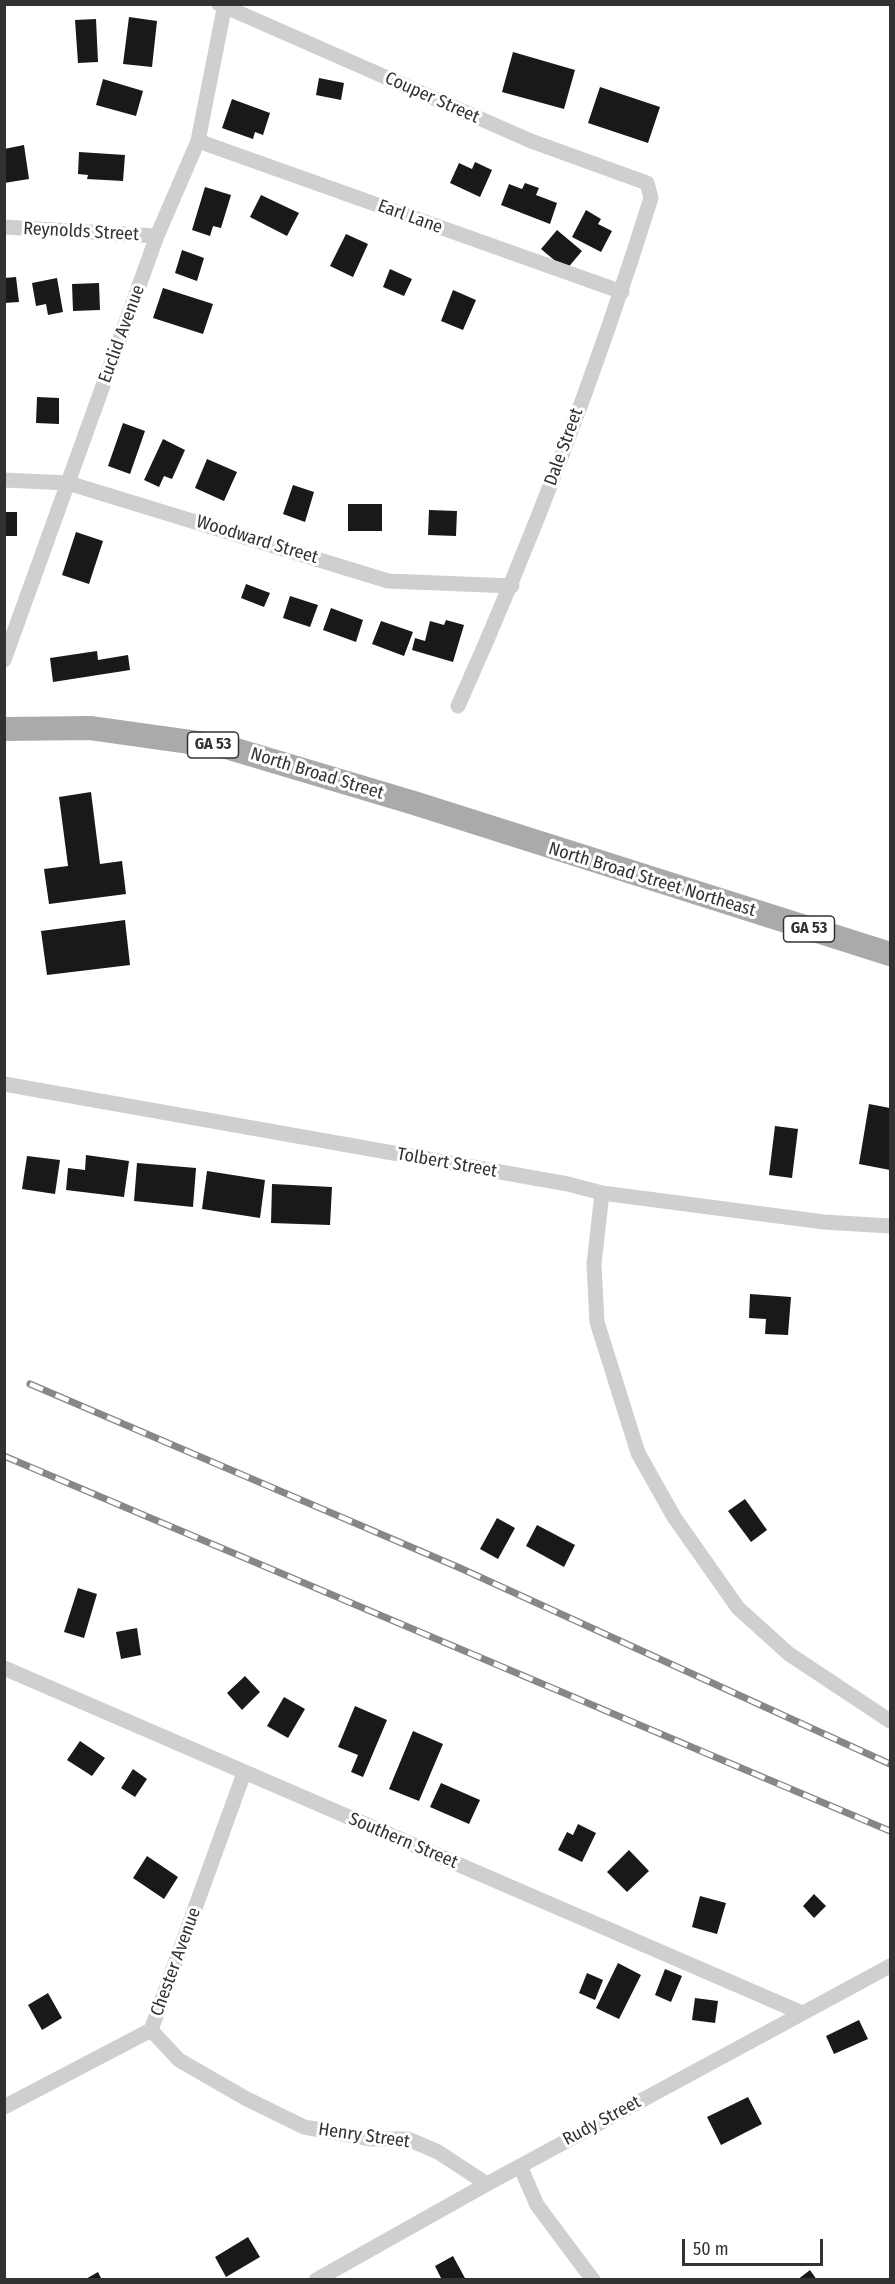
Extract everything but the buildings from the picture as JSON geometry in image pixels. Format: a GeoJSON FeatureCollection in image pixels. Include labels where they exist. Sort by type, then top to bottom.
{"type":"FeatureCollection","features":[{"type":"Feature","properties":{"kind":"main road","name":"North Broad Street"},"geometry":{"type":"LineString","coordinates":[[4,729],[90,728],[226,747],[414,803]]}},
{"type":"Feature","properties":{"kind":"main road","name":"North Broad Street Northeast"},"geometry":{"type":"LineString","coordinates":[[414,803],[548,848],[891,954]]}},
{"type":"Feature","properties":{"kind":"street","name":"Euclid Avenue"},"geometry":{"type":"LineString","coordinates":[[4,660],[157,236],[198,141],[223,5]]}},
{"type":"Feature","properties":{"kind":"street","name":"Couper Street"},"geometry":{"type":"LineString","coordinates":[[223,5],[531,141],[647,183]]}},
{"type":"Feature","properties":{"kind":"street","name":"Earl Lane"},"geometry":{"type":"LineString","coordinates":[[198,141],[622,292]]}},
{"type":"Feature","properties":{"kind":"street","name":"Dale Street"},"geometry":{"type":"LineString","coordinates":[[458,706],[512,586],[622,292],[651,198],[647,183]]}},
{"type":"Feature","properties":{"kind":"street","name":"Reynolds Street"},"geometry":{"type":"LineString","coordinates":[[4,227],[157,236]]}},
{"type":"Feature","properties":{"kind":"street","name":"Woodward Street"},"geometry":{"type":"LineString","coordinates":[[4,480],[68,483],[388,581],[512,586]]}},
{"type":"Feature","properties":{"kind":"street","name":"Tolbert Street"},"geometry":{"type":"LineString","coordinates":[[4,1084],[568,1184],[602,1193],[824,1222],[891,1227]]}},
{"type":"Feature","properties":{"kind":"street"},"geometry":{"type":"LineString","coordinates":[[602,1193],[594,1264],[597,1322],[638,1453],[658,1490],[674,1517],[738,1608],[789,1654],[891,1721]]}},
{"type":"Feature","properties":{"kind":"street","name":"Southern Street"},"geometry":{"type":"LineString","coordinates":[[4,1668],[802,2013]]}},
{"type":"Feature","properties":{"kind":"street","name":"Chester Avenue"},"geometry":{"type":"LineString","coordinates":[[4,2107],[152,2030],[244,1773]]}},
{"type":"Feature","properties":{"kind":"street","name":"Rudy Street"},"geometry":{"type":"LineString","coordinates":[[316,2280],[487,2184],[891,1966]]}},
{"type":"Feature","properties":{"kind":"street","name":"Henry Street"},"geometry":{"type":"LineString","coordinates":[[152,2030],[179,2060],[245,2098],[304,2127],[372,2139],[408,2139],[438,2152],[487,2184]]}},
{"type":"Feature","properties":{"kind":"street"},"geometry":{"type":"LineString","coordinates":[[520,2166],[537,2205],[592,2280]]}},
{"type":"Feature","properties":{"kind":"railway"},"geometry":{"type":"LineString","coordinates":[[30,1384],[460,1568],[890,1764]]}},
{"type":"Feature","properties":{"kind":"railway"},"geometry":{"type":"LineString","coordinates":[[4,1456],[890,1831]]}}]}
